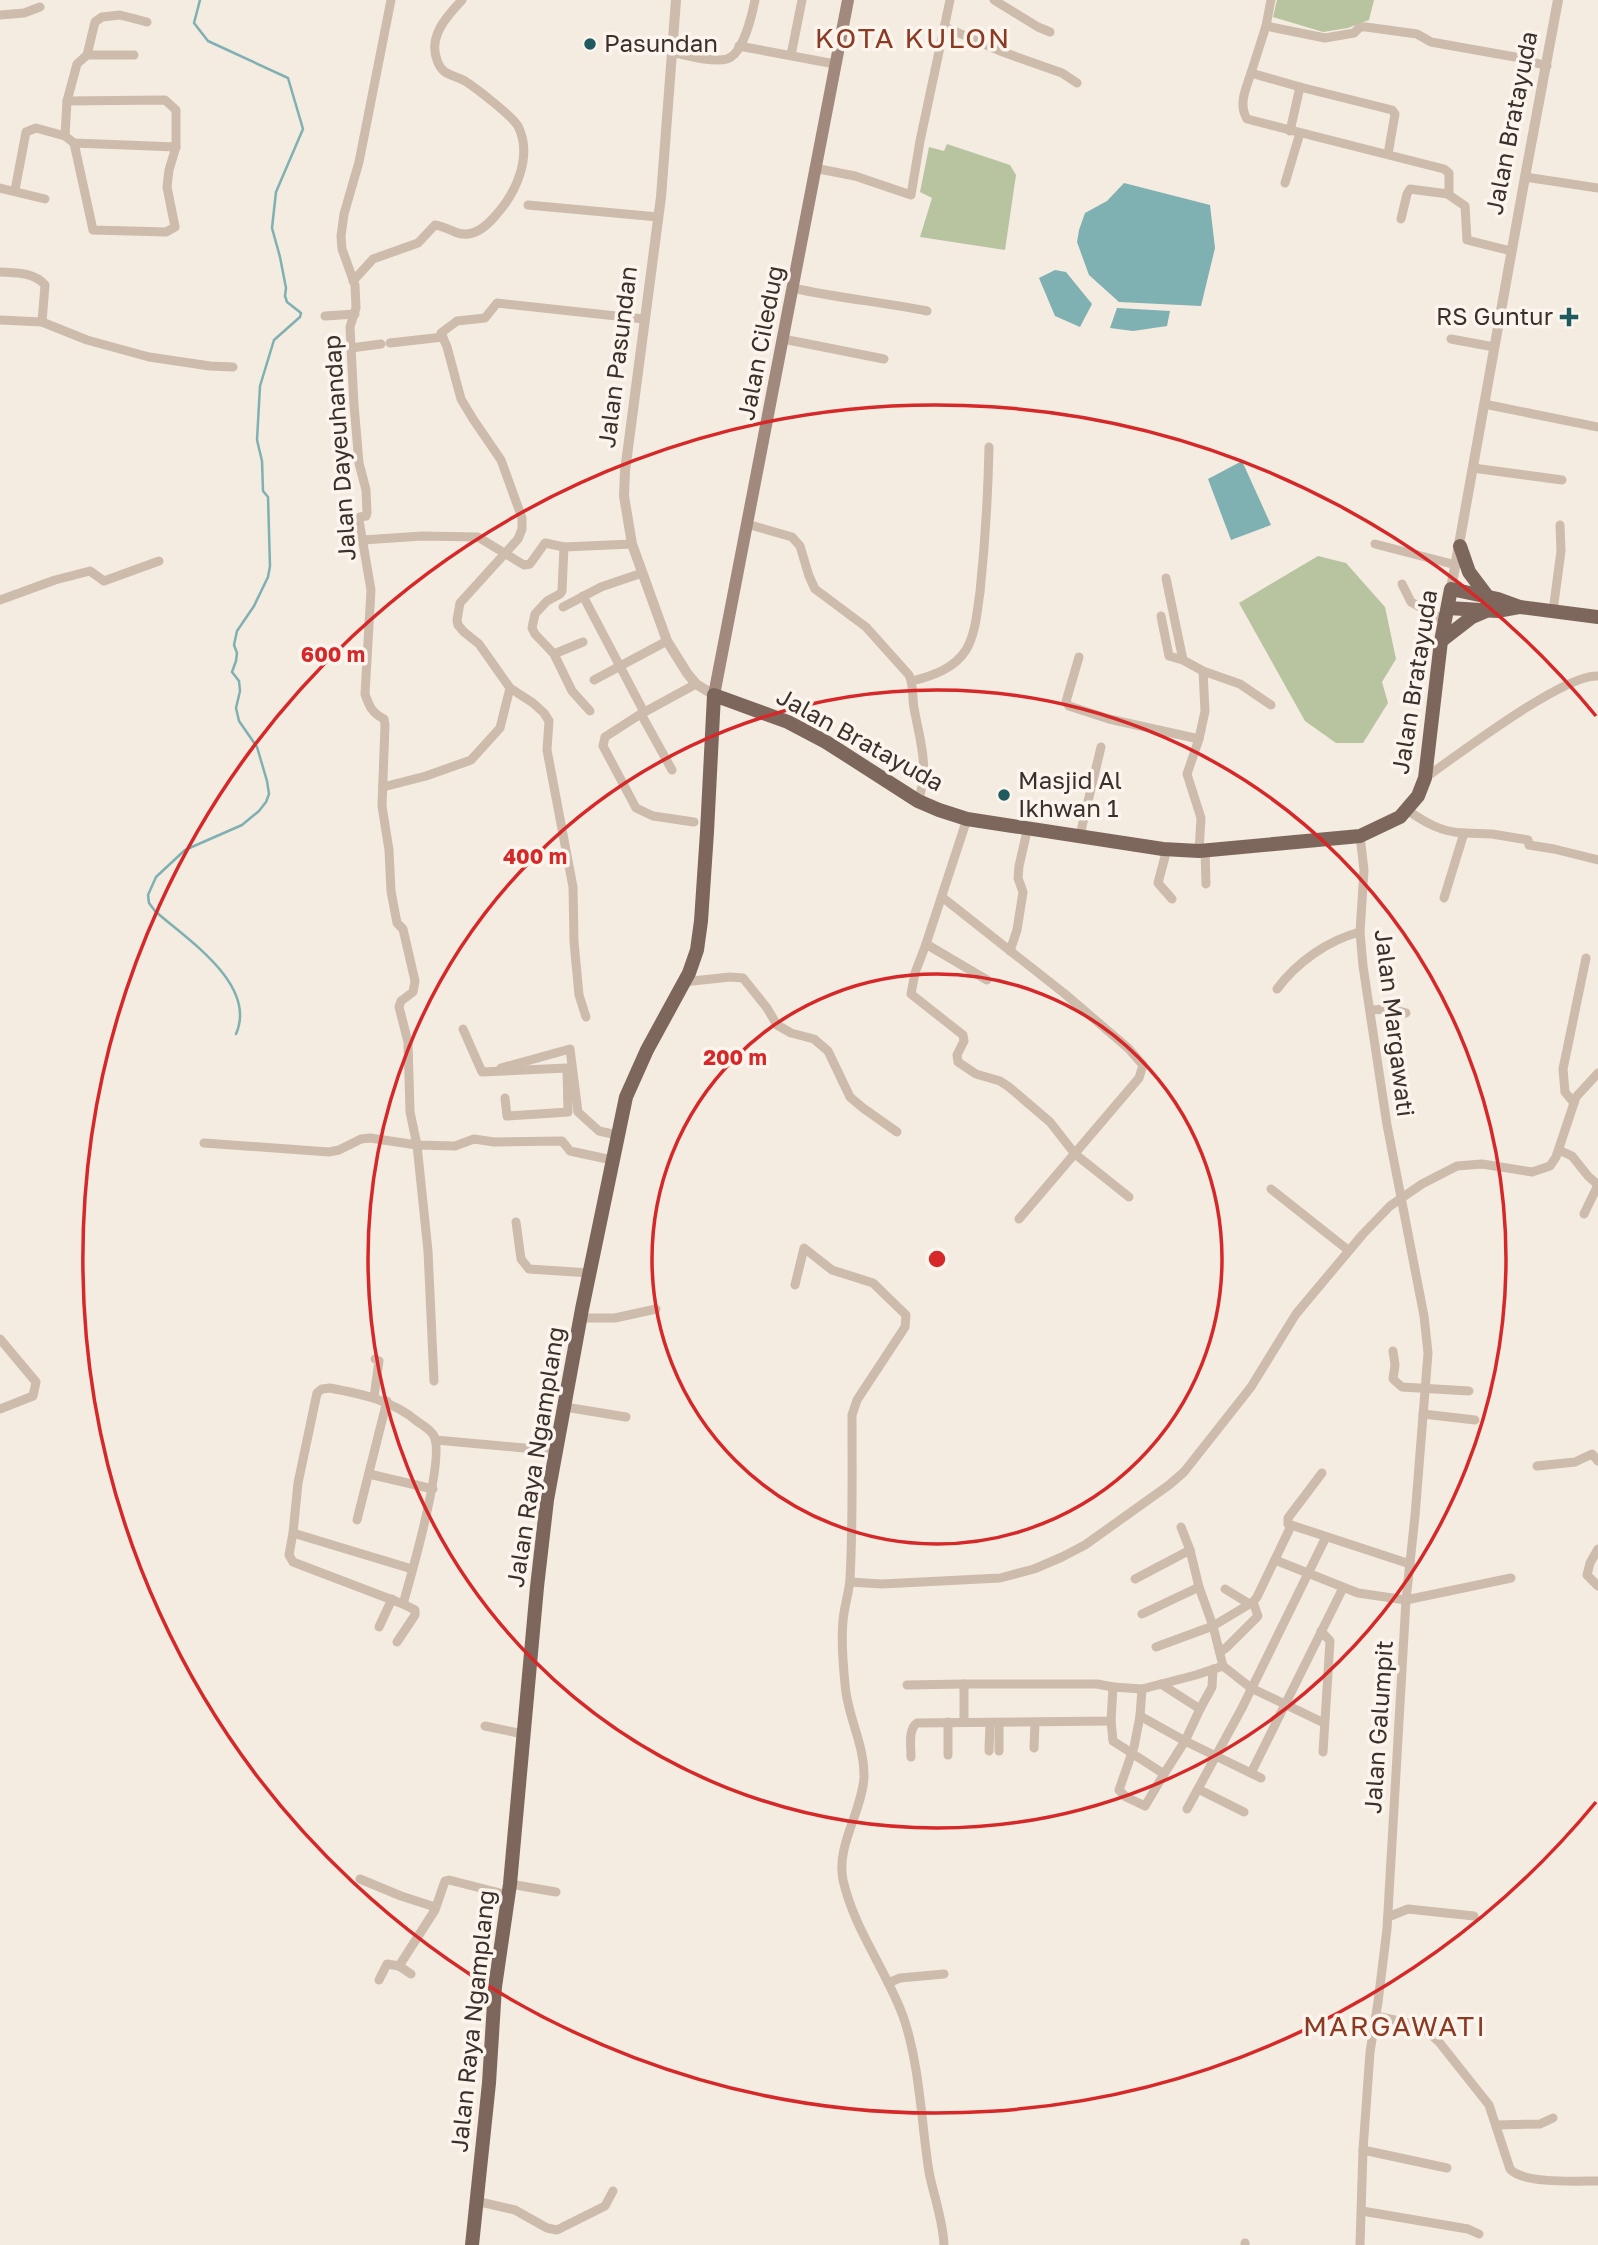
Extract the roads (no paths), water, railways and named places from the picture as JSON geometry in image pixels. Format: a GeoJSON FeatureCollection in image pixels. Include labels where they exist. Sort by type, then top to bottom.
{"type":"FeatureCollection","features":[{"type":"Feature","properties":{"kind":"main road","name":"Jalan Ciledug"},"geometry":{"type":"LineString","coordinates":[[714,695],[848,0]]}},
{"type":"Feature","properties":{"kind":"main road"},"geometry":{"type":"LineString","coordinates":[[1460,545],[1469,572],[1487,603]]}},
{"type":"Feature","properties":{"kind":"main road"},"geometry":{"type":"LineString","coordinates":[[1451,589],[1508,610],[1520,607],[1598,617]]}},
{"type":"Feature","properties":{"kind":"main road","name":"Jalan Bratayuda"},"geometry":{"type":"LineString","coordinates":[[714,695],[767,713],[797,727],[826,742],[918,801],[967,819],[1167,849],[1202,851],[1360,836],[1393,822],[1408,810],[1418,796],[1425,778],[1441,641],[1451,589]]}},
{"type":"Feature","properties":{"kind":"main road"},"geometry":{"type":"LineString","coordinates":[[1446,615],[1487,603]]}},
{"type":"Feature","properties":{"kind":"main road"},"geometry":{"type":"LineString","coordinates":[[1441,641],[1487,603]]}},
{"type":"Feature","properties":{"kind":"main road","name":"Jalan Raya Ngamplang"},"geometry":{"type":"LineString","coordinates":[[471,2245],[489,2083],[495,1987],[509,1889],[547,1500],[624,1103],[647,1050],[694,962],[701,921],[714,695]]}},
{"type":"Feature","properties":{"kind":"street","name":"Jalan Dayeuhandap"},"geometry":{"type":"LineString","coordinates":[[391,0],[359,162],[344,214],[341,236],[342,249],[354,283],[356,311],[350,327],[351,348],[359,463],[366,490],[367,513],[359,519],[371,590],[365,694],[373,712],[384,719],[382,806],[389,850],[391,891],[397,922],[404,932],[415,981],[413,992],[399,1007],[408,1042],[410,1112],[417,1145],[428,1251],[434,1381]]}},
{"type":"Feature","properties":{"kind":"street"},"geometry":{"type":"LineString","coordinates":[[354,283],[373,259],[418,243],[435,225],[464,235],[479,229],[498,212],[519,178],[523,158],[517,126],[509,116],[466,82],[445,74],[436,59],[435,48],[442,22],[462,0]]}},
{"type":"Feature","properties":{"kind":"street","name":"Jalan Pasundan"},"geometry":{"type":"LineString","coordinates":[[676,0],[658,217],[624,496],[626,521],[632,544],[667,641],[696,684],[714,695]]}},
{"type":"Feature","properties":{"kind":"street"},"geometry":{"type":"LineString","coordinates":[[671,52],[728,59],[748,29],[755,0]]}},
{"type":"Feature","properties":{"kind":"street"},"geometry":{"type":"LineString","coordinates":[[791,55],[802,0]]}},
{"type":"Feature","properties":{"kind":"street"},"geometry":{"type":"LineString","coordinates":[[814,168],[855,176],[909,195],[912,191],[950,0]]}},
{"type":"Feature","properties":{"kind":"street"},"geometry":{"type":"LineString","coordinates":[[994,0],[1050,32]]}},
{"type":"Feature","properties":{"kind":"street"},"geometry":{"type":"LineString","coordinates":[[1271,0],[1266,26],[1242,102],[1244,115],[1251,122],[1388,154],[1447,171],[1448,194]]}},
{"type":"Feature","properties":{"kind":"street","name":"Jalan Bratayuda"},"geometry":{"type":"LineString","coordinates":[[1451,589],[1558,0]]}},
{"type":"Feature","properties":{"kind":"street"},"geometry":{"type":"LineString","coordinates":[[0,15],[24,13],[40,6]]}},
{"type":"Feature","properties":{"kind":"street"},"geometry":{"type":"LineString","coordinates":[[65,136],[67,101],[77,64],[87,55],[95,22],[120,15],[147,22]]}},
{"type":"Feature","properties":{"kind":"street"},"geometry":{"type":"LineString","coordinates":[[1266,26],[1325,38],[1354,33],[1360,27],[1417,34],[1431,42],[1515,57],[1547,66]]}},
{"type":"Feature","properties":{"kind":"street"},"geometry":{"type":"LineString","coordinates":[[945,27],[1000,51],[1062,73],[1077,83]]}},
{"type":"Feature","properties":{"kind":"street"},"geometry":{"type":"LineString","coordinates":[[739,46],[835,64]]}},
{"type":"Feature","properties":{"kind":"street"},"geometry":{"type":"LineString","coordinates":[[87,55],[134,55]]}},
{"type":"Feature","properties":{"kind":"street"},"geometry":{"type":"LineString","coordinates":[[1251,73],[1392,110],[1395,114],[1388,154]]}},
{"type":"Feature","properties":{"kind":"street"},"geometry":{"type":"LineString","coordinates":[[1284,183],[1295,132],[1300,88]]}},
{"type":"Feature","properties":{"kind":"street"},"geometry":{"type":"LineString","coordinates":[[67,101],[165,100],[176,110],[176,147],[166,187],[175,227],[166,232],[93,230],[74,143]]}},
{"type":"Feature","properties":{"kind":"street"},"geometry":{"type":"LineString","coordinates":[[15,190],[26,132],[36,128],[65,136],[74,143],[176,147]]}},
{"type":"Feature","properties":{"kind":"street"},"geometry":{"type":"LineString","coordinates":[[1525,177],[1598,188]]}},
{"type":"Feature","properties":{"kind":"street"},"geometry":{"type":"LineString","coordinates":[[0,188],[46,199]]}},
{"type":"Feature","properties":{"kind":"street"},"geometry":{"type":"LineString","coordinates":[[1401,219],[1410,189],[1448,194],[1465,206],[1467,240],[1511,251]]}},
{"type":"Feature","properties":{"kind":"street"},"geometry":{"type":"LineString","coordinates":[[528,205],[658,217]]}},
{"type":"Feature","properties":{"kind":"street"},"geometry":{"type":"LineString","coordinates":[[0,272],[29,275],[39,278],[45,285],[42,322]]}},
{"type":"Feature","properties":{"kind":"street"},"geometry":{"type":"LineString","coordinates":[[793,288],[926,311]]}},
{"type":"Feature","properties":{"kind":"street"},"geometry":{"type":"LineString","coordinates":[[586,1017],[579,995],[573,887],[547,750],[549,721],[533,703],[510,688],[479,644],[458,625],[460,603],[511,557],[522,529],[522,518],[501,460],[461,399],[441,333],[457,321],[485,318],[497,303],[644,319]]}},
{"type":"Feature","properties":{"kind":"street"},"geometry":{"type":"LineString","coordinates":[[325,316],[356,311]]}},
{"type":"Feature","properties":{"kind":"street"},"geometry":{"type":"LineString","coordinates":[[0,320],[42,322],[87,340],[149,357],[233,367]]}},
{"type":"Feature","properties":{"kind":"street"},"geometry":{"type":"LineString","coordinates":[[351,348],[443,337]]}},
{"type":"Feature","properties":{"kind":"street"},"geometry":{"type":"LineString","coordinates":[[783,339],[884,359]]}},
{"type":"Feature","properties":{"kind":"street"},"geometry":{"type":"LineString","coordinates":[[1451,339],[1494,347]]}},
{"type":"Feature","properties":{"kind":"street"},"geometry":{"type":"LineString","coordinates":[[1484,404],[1598,428]]}},
{"type":"Feature","properties":{"kind":"street"},"geometry":{"type":"LineString","coordinates":[[912,681],[932,676],[961,657],[974,631],[984,556],[989,447]]}},
{"type":"Feature","properties":{"kind":"street"},"geometry":{"type":"LineString","coordinates":[[1473,468],[1562,480]]}},
{"type":"Feature","properties":{"kind":"street"},"geometry":{"type":"LineString","coordinates":[[747,524],[792,537],[800,546],[815,589],[866,627],[899,662],[912,681],[913,706],[924,750],[925,769],[923,789],[918,801]]}},
{"type":"Feature","properties":{"kind":"street"},"geometry":{"type":"LineString","coordinates":[[1553,611],[1561,551],[1560,525]]}},
{"type":"Feature","properties":{"kind":"street"},"geometry":{"type":"LineString","coordinates":[[363,540],[471,535],[521,564],[529,564],[545,543],[564,547],[632,544]]}},
{"type":"Feature","properties":{"kind":"street"},"geometry":{"type":"LineString","coordinates":[[1375,544],[1457,565]]}},
{"type":"Feature","properties":{"kind":"street"},"geometry":{"type":"LineString","coordinates":[[564,547],[561,592],[547,601],[535,614],[535,635],[554,654],[572,691],[590,710]]}},
{"type":"Feature","properties":{"kind":"street"},"geometry":{"type":"LineString","coordinates":[[0,600],[55,580],[90,571],[104,581],[159,561]]}},
{"type":"Feature","properties":{"kind":"street"},"geometry":{"type":"LineString","coordinates":[[563,607],[601,587],[642,573]]}},
{"type":"Feature","properties":{"kind":"street"},"geometry":{"type":"LineString","coordinates":[[1166,578],[1183,660]]}},
{"type":"Feature","properties":{"kind":"street"},"geometry":{"type":"LineString","coordinates":[[1402,584],[1411,602],[1446,615]]}},
{"type":"Feature","properties":{"kind":"street"},"geometry":{"type":"LineString","coordinates":[[583,596],[672,770]]}},
{"type":"Feature","properties":{"kind":"street"},"geometry":{"type":"LineString","coordinates":[[1161,616],[1170,656],[1240,684],[1271,705]]}},
{"type":"Feature","properties":{"kind":"street"},"geometry":{"type":"LineString","coordinates":[[594,680],[667,641]]}},
{"type":"Feature","properties":{"kind":"street"},"geometry":{"type":"LineString","coordinates":[[554,654],[583,642]]}},
{"type":"Feature","properties":{"kind":"street"},"geometry":{"type":"LineString","coordinates":[[1079,657],[1066,702],[1069,706],[1108,719],[1199,739]]}},
{"type":"Feature","properties":{"kind":"street"},"geometry":{"type":"LineString","coordinates":[[1203,671],[1205,710],[1187,774],[1201,818],[1206,884]]}},
{"type":"Feature","properties":{"kind":"street"},"geometry":{"type":"LineString","coordinates":[[1425,778],[1544,697],[1584,677],[1598,676]]}},
{"type":"Feature","properties":{"kind":"street"},"geometry":{"type":"LineString","coordinates":[[694,822],[653,817],[636,808],[603,746],[605,737],[642,713],[696,684]]}},
{"type":"Feature","properties":{"kind":"street"},"geometry":{"type":"LineString","coordinates":[[383,787],[426,776],[475,758],[501,725],[510,688]]}},
{"type":"Feature","properties":{"kind":"street"},"geometry":{"type":"LineString","coordinates":[[1080,835],[1101,747]]}},
{"type":"Feature","properties":{"kind":"street"},"geometry":{"type":"LineString","coordinates":[[1408,810],[1437,829],[1528,840],[1530,845],[1598,860]]}},
{"type":"Feature","properties":{"kind":"street"},"geometry":{"type":"LineString","coordinates":[[967,819],[915,974],[911,994],[962,1035],[964,1041],[957,1055],[958,1062],[976,1074],[1000,1081],[1009,1087],[1050,1122],[1075,1154],[1129,1198]]}},
{"type":"Feature","properties":{"kind":"street"},"geometry":{"type":"LineString","coordinates":[[1010,951],[1017,930],[1023,892],[1018,878],[1028,827]]}},
{"type":"Feature","properties":{"kind":"street"},"geometry":{"type":"LineString","coordinates":[[1444,898],[1464,834]]}},
{"type":"Feature","properties":{"kind":"street","name":"Jalan Margawati"},"geometry":{"type":"LineString","coordinates":[[1360,836],[1364,870],[1360,932],[1387,1125],[1404,1214]]}},
{"type":"Feature","properties":{"kind":"street"},"geometry":{"type":"LineString","coordinates":[[1167,849],[1158,883],[1172,899]]}},
{"type":"Feature","properties":{"kind":"street"},"geometry":{"type":"LineString","coordinates":[[942,897],[1076,1003],[1128,1048],[1143,1067],[1139,1078],[1019,1219]]}},
{"type":"Feature","properties":{"kind":"street"},"geometry":{"type":"LineString","coordinates":[[1277,989],[1296,967],[1317,952],[1344,937],[1360,932]]}},
{"type":"Feature","properties":{"kind":"street"},"geometry":{"type":"LineString","coordinates":[[926,944],[988,980]]}},
{"type":"Feature","properties":{"kind":"street"},"geometry":{"type":"LineString","coordinates":[[1574,1103],[1565,1092],[1563,1069],[1586,958]]}},
{"type":"Feature","properties":{"kind":"street"},"geometry":{"type":"LineString","coordinates":[[683,982],[743,978],[777,1025],[791,1033],[814,1039],[822,1046],[833,1059],[850,1097],[897,1132]]}},
{"type":"Feature","properties":{"kind":"street"},"geometry":{"type":"LineString","coordinates":[[1370,1010],[1389,1009],[1406,1013]]}},
{"type":"Feature","properties":{"kind":"street"},"geometry":{"type":"LineString","coordinates":[[463,1029],[482,1073]]}},
{"type":"Feature","properties":{"kind":"street"},"geometry":{"type":"LineString","coordinates":[[482,1073],[570,1049],[573,1112]]}},
{"type":"Feature","properties":{"kind":"street"},"geometry":{"type":"LineString","coordinates":[[482,1073],[570,1068]]}},
{"type":"Feature","properties":{"kind":"street"},"geometry":{"type":"LineString","coordinates":[[850,1582],[882,1584],[1000,1578],[1034,1569],[1085,1545],[1184,1472],[1251,1387],[1296,1314],[1372,1224],[1401,1199],[1438,1174],[1457,1166],[1482,1164],[1532,1171],[1550,1166],[1565,1153],[1574,1103],[1580,1092],[1598,1073]]}},
{"type":"Feature","properties":{"kind":"street"},"geometry":{"type":"LineString","coordinates":[[505,1097],[507,1116],[573,1112],[599,1131],[617,1135]]}},
{"type":"Feature","properties":{"kind":"street"},"geometry":{"type":"LineString","coordinates":[[204,1143],[329,1152],[370,1138],[417,1145],[455,1146],[474,1139],[494,1142],[562,1141],[569,1151],[612,1160]]}},
{"type":"Feature","properties":{"kind":"street"},"geometry":{"type":"LineString","coordinates":[[1565,1153],[1598,1185],[1584,1214]]}},
{"type":"Feature","properties":{"kind":"street"},"geometry":{"type":"LineString","coordinates":[[1271,1189],[1348,1250]]}},
{"type":"Feature","properties":{"kind":"street","name":"Jalan Galumpit"},"geometry":{"type":"LineString","coordinates":[[1360,2245],[1370,2052],[1388,1917],[1406,1600],[1428,1353],[1424,1316],[1404,1214]]}},
{"type":"Feature","properties":{"kind":"street"},"geometry":{"type":"LineString","coordinates":[[516,1222],[521,1259],[529,1269],[590,1273]]}},
{"type":"Feature","properties":{"kind":"street"},"geometry":{"type":"LineString","coordinates":[[795,1286],[804,1248],[835,1272],[873,1283],[902,1309],[907,1320],[853,1409],[850,1582],[843,1624],[845,1685],[850,1719],[861,1753],[864,1779],[842,1857],[842,1869],[844,1882],[866,1942],[893,1980],[911,2043],[930,2175],[940,2213],[944,2245]]}},
{"type":"Feature","properties":{"kind":"street"},"geometry":{"type":"LineString","coordinates":[[581,1318],[615,1318],[656,1310]]}},
{"type":"Feature","properties":{"kind":"street"},"geometry":{"type":"LineString","coordinates":[[0,1339],[36,1382],[33,1396],[0,1409]]}},
{"type":"Feature","properties":{"kind":"street"},"geometry":{"type":"LineString","coordinates":[[1393,1352],[1393,1379],[1402,1387],[1469,1391]]}},
{"type":"Feature","properties":{"kind":"street"},"geometry":{"type":"LineString","coordinates":[[397,1642],[415,1615],[415,1610],[293,1562],[289,1555],[298,1483],[317,1393],[321,1388],[387,1401],[409,1414],[429,1430],[436,1440],[433,1489],[403,1604]]}},
{"type":"Feature","properties":{"kind":"street"},"geometry":{"type":"LineString","coordinates":[[357,1520],[387,1401]]}},
{"type":"Feature","properties":{"kind":"street"},"geometry":{"type":"LineString","coordinates":[[565,1407],[626,1417]]}},
{"type":"Feature","properties":{"kind":"street"},"geometry":{"type":"LineString","coordinates":[[1423,1414],[1475,1420]]}},
{"type":"Feature","properties":{"kind":"street"},"geometry":{"type":"LineString","coordinates":[[436,1440],[520,1447],[555,1453]]}},
{"type":"Feature","properties":{"kind":"street"},"geometry":{"type":"LineString","coordinates":[[1537,1466],[1575,1462],[1592,1454],[1598,1461]]}},
{"type":"Feature","properties":{"kind":"street"},"geometry":{"type":"LineString","coordinates":[[1322,1473],[1287,1522],[1291,1526],[1410,1564]]}},
{"type":"Feature","properties":{"kind":"street"},"geometry":{"type":"LineString","coordinates":[[369,1474],[433,1489]]}},
{"type":"Feature","properties":{"kind":"street"},"geometry":{"type":"LineString","coordinates":[[1156,1647],[1213,1626],[1257,1597],[1291,1526]]}},
{"type":"Feature","properties":{"kind":"street"},"geometry":{"type":"LineString","coordinates":[[1142,1689],[1134,1747],[1119,1788],[1126,1797],[1145,1805],[1185,1741],[1212,1687],[1220,1652],[1181,1527]]}},
{"type":"Feature","properties":{"kind":"street"},"geometry":{"type":"LineString","coordinates":[[293,1533],[412,1569]]}},
{"type":"Feature","properties":{"kind":"street"},"geometry":{"type":"LineString","coordinates":[[1187,1809],[1326,1537]]}},
{"type":"Feature","properties":{"kind":"street"},"geometry":{"type":"LineString","coordinates":[[1598,1549],[1588,1567],[1587,1575],[1598,1586]]}},
{"type":"Feature","properties":{"kind":"street"},"geometry":{"type":"LineString","coordinates":[[1135,1578],[1190,1550]]}},
{"type":"Feature","properties":{"kind":"street"},"geometry":{"type":"LineString","coordinates":[[1275,1560],[1359,1593],[1406,1600],[1511,1578]]}},
{"type":"Feature","properties":{"kind":"street"},"geometry":{"type":"LineString","coordinates":[[1142,1614],[1199,1587]]}},
{"type":"Feature","properties":{"kind":"street"},"geometry":{"type":"LineString","coordinates":[[1220,1652],[1258,1616],[1250,1603],[1225,1588]]}},
{"type":"Feature","properties":{"kind":"street"},"geometry":{"type":"LineString","coordinates":[[1251,1773],[1343,1588]]}},
{"type":"Feature","properties":{"kind":"street"},"geometry":{"type":"LineString","coordinates":[[379,1627],[392,1599]]}},
{"type":"Feature","properties":{"kind":"street"},"geometry":{"type":"LineString","coordinates":[[1321,1631],[1330,1641],[1322,1752]]}},
{"type":"Feature","properties":{"kind":"street"},"geometry":{"type":"LineString","coordinates":[[907,1685],[1097,1684],[1142,1689],[1218,1667],[1251,1688],[1324,1723]]}},
{"type":"Feature","properties":{"kind":"street"},"geometry":{"type":"LineString","coordinates":[[964,1684],[964,1722]]}},
{"type":"Feature","properties":{"kind":"street"},"geometry":{"type":"LineString","coordinates":[[1161,1684],[1200,1709]]}},
{"type":"Feature","properties":{"kind":"street"},"geometry":{"type":"LineString","coordinates":[[1113,1687],[1112,1741],[1164,1774]]}},
{"type":"Feature","properties":{"kind":"street"},"geometry":{"type":"LineString","coordinates":[[1140,1716],[1261,1778]]}},
{"type":"Feature","properties":{"kind":"street"},"geometry":{"type":"LineString","coordinates":[[1034,1748],[1035,1721]]}},
{"type":"Feature","properties":{"kind":"street"},"geometry":{"type":"LineString","coordinates":[[911,1757],[914,1724],[1111,1721]]}},
{"type":"Feature","properties":{"kind":"street"},"geometry":{"type":"LineString","coordinates":[[948,1722],[948,1755]]}},
{"type":"Feature","properties":{"kind":"street"},"geometry":{"type":"LineString","coordinates":[[994,1751],[995,1723]]}},
{"type":"Feature","properties":{"kind":"street"},"geometry":{"type":"LineString","coordinates":[[485,1726],[523,1734]]}},
{"type":"Feature","properties":{"kind":"street"},"geometry":{"type":"LineString","coordinates":[[1198,1789],[1244,1812]]}},
{"type":"Feature","properties":{"kind":"street"},"geometry":{"type":"LineString","coordinates":[[360,1879],[435,1907]]}},
{"type":"Feature","properties":{"kind":"street"},"geometry":{"type":"LineString","coordinates":[[399,1966],[435,1907],[446,1880],[509,1889],[556,1892]]}},
{"type":"Feature","properties":{"kind":"street"},"geometry":{"type":"LineString","coordinates":[[1388,1917],[1408,1909],[1474,1916]]}},
{"type":"Feature","properties":{"kind":"street"},"geometry":{"type":"LineString","coordinates":[[379,1980],[386,1965],[399,1966],[411,1974]]}},
{"type":"Feature","properties":{"kind":"street"},"geometry":{"type":"LineString","coordinates":[[893,1980],[944,1974]]}},
{"type":"Feature","properties":{"kind":"street"},"geometry":{"type":"LineString","coordinates":[[1376,2016],[1413,2024],[1427,2031],[1439,2042],[1489,2105],[1514,2174],[1534,2178],[1598,2181]]}},
{"type":"Feature","properties":{"kind":"street"},"geometry":{"type":"LineString","coordinates":[[1496,2125],[1540,2124],[1553,2118]]}},
{"type":"Feature","properties":{"kind":"street"},"geometry":{"type":"LineString","coordinates":[[1363,2150],[1447,2168]]}},
{"type":"Feature","properties":{"kind":"street"},"geometry":{"type":"LineString","coordinates":[[476,2201],[515,2210],[547,2228],[557,2230],[604,2206],[613,2191]]}},
{"type":"Feature","properties":{"kind":"street"},"geometry":{"type":"LineString","coordinates":[[1362,2211],[1468,2228],[1479,2235]]}},
{"type":"Feature","properties":{"kind":"water"},"geometry":{"type":"Polygon","coordinates":[[[1124,183],[1210,205],[1215,248],[1201,306],[1119,302],[1089,275],[1077,242],[1085,213],[1107,201],[1124,183]]]}},
{"type":"Feature","properties":{"kind":"water"},"geometry":{"type":"Polygon","coordinates":[[[1055,270],[1066,272],[1092,304],[1080,327],[1055,316],[1039,278],[1055,270]]]}},
{"type":"Feature","properties":{"kind":"water"},"geometry":{"type":"Polygon","coordinates":[[[1117,308],[1170,311],[1167,326],[1133,331],[1110,328],[1117,308]]]}},
{"type":"Feature","properties":{"kind":"water"},"geometry":{"type":"Polygon","coordinates":[[[1242,461],[1271,525],[1231,540],[1208,479],[1242,461]]]}},
{"type":"Feature","properties":{"kind":"waterway"},"geometry":{"type":"LineString","coordinates":[[200,0],[194,23],[208,41],[288,78],[303,129],[276,192],[272,228],[287,302],[301,313],[300,317],[274,340],[260,386],[257,440],[262,461],[263,491],[268,497],[270,566],[268,577],[254,606],[237,631],[234,645],[237,653],[232,672],[239,681],[236,708],[239,721],[257,747],[269,794],[259,811],[242,825],[185,850],[156,877],[148,895],[149,903],[155,911],[200,949],[228,980],[237,997],[240,1015],[236,1034]]}},
{"type":"Feature","properties":{"kind":"place","name":"Pasundan"},"geometry":{"type":"Point","coordinates":[590,44]}},
{"type":"Feature","properties":{"kind":"place","name":"RS Guntur"},"geometry":{"type":"Point","coordinates":[1569,317]}},
{"type":"Feature","properties":{"kind":"place","name":"Masjid Al Ikhwan 1"},"geometry":{"type":"Point","coordinates":[1004,795]}},
{"type":"Feature","properties":{"kind":"district","name":"KOTA KULON"},"geometry":{"type":"Point","coordinates":[913,38]}},
{"type":"Feature","properties":{"kind":"district","name":"MARGAWATI"},"geometry":{"type":"Point","coordinates":[1395,2026]}}]}
